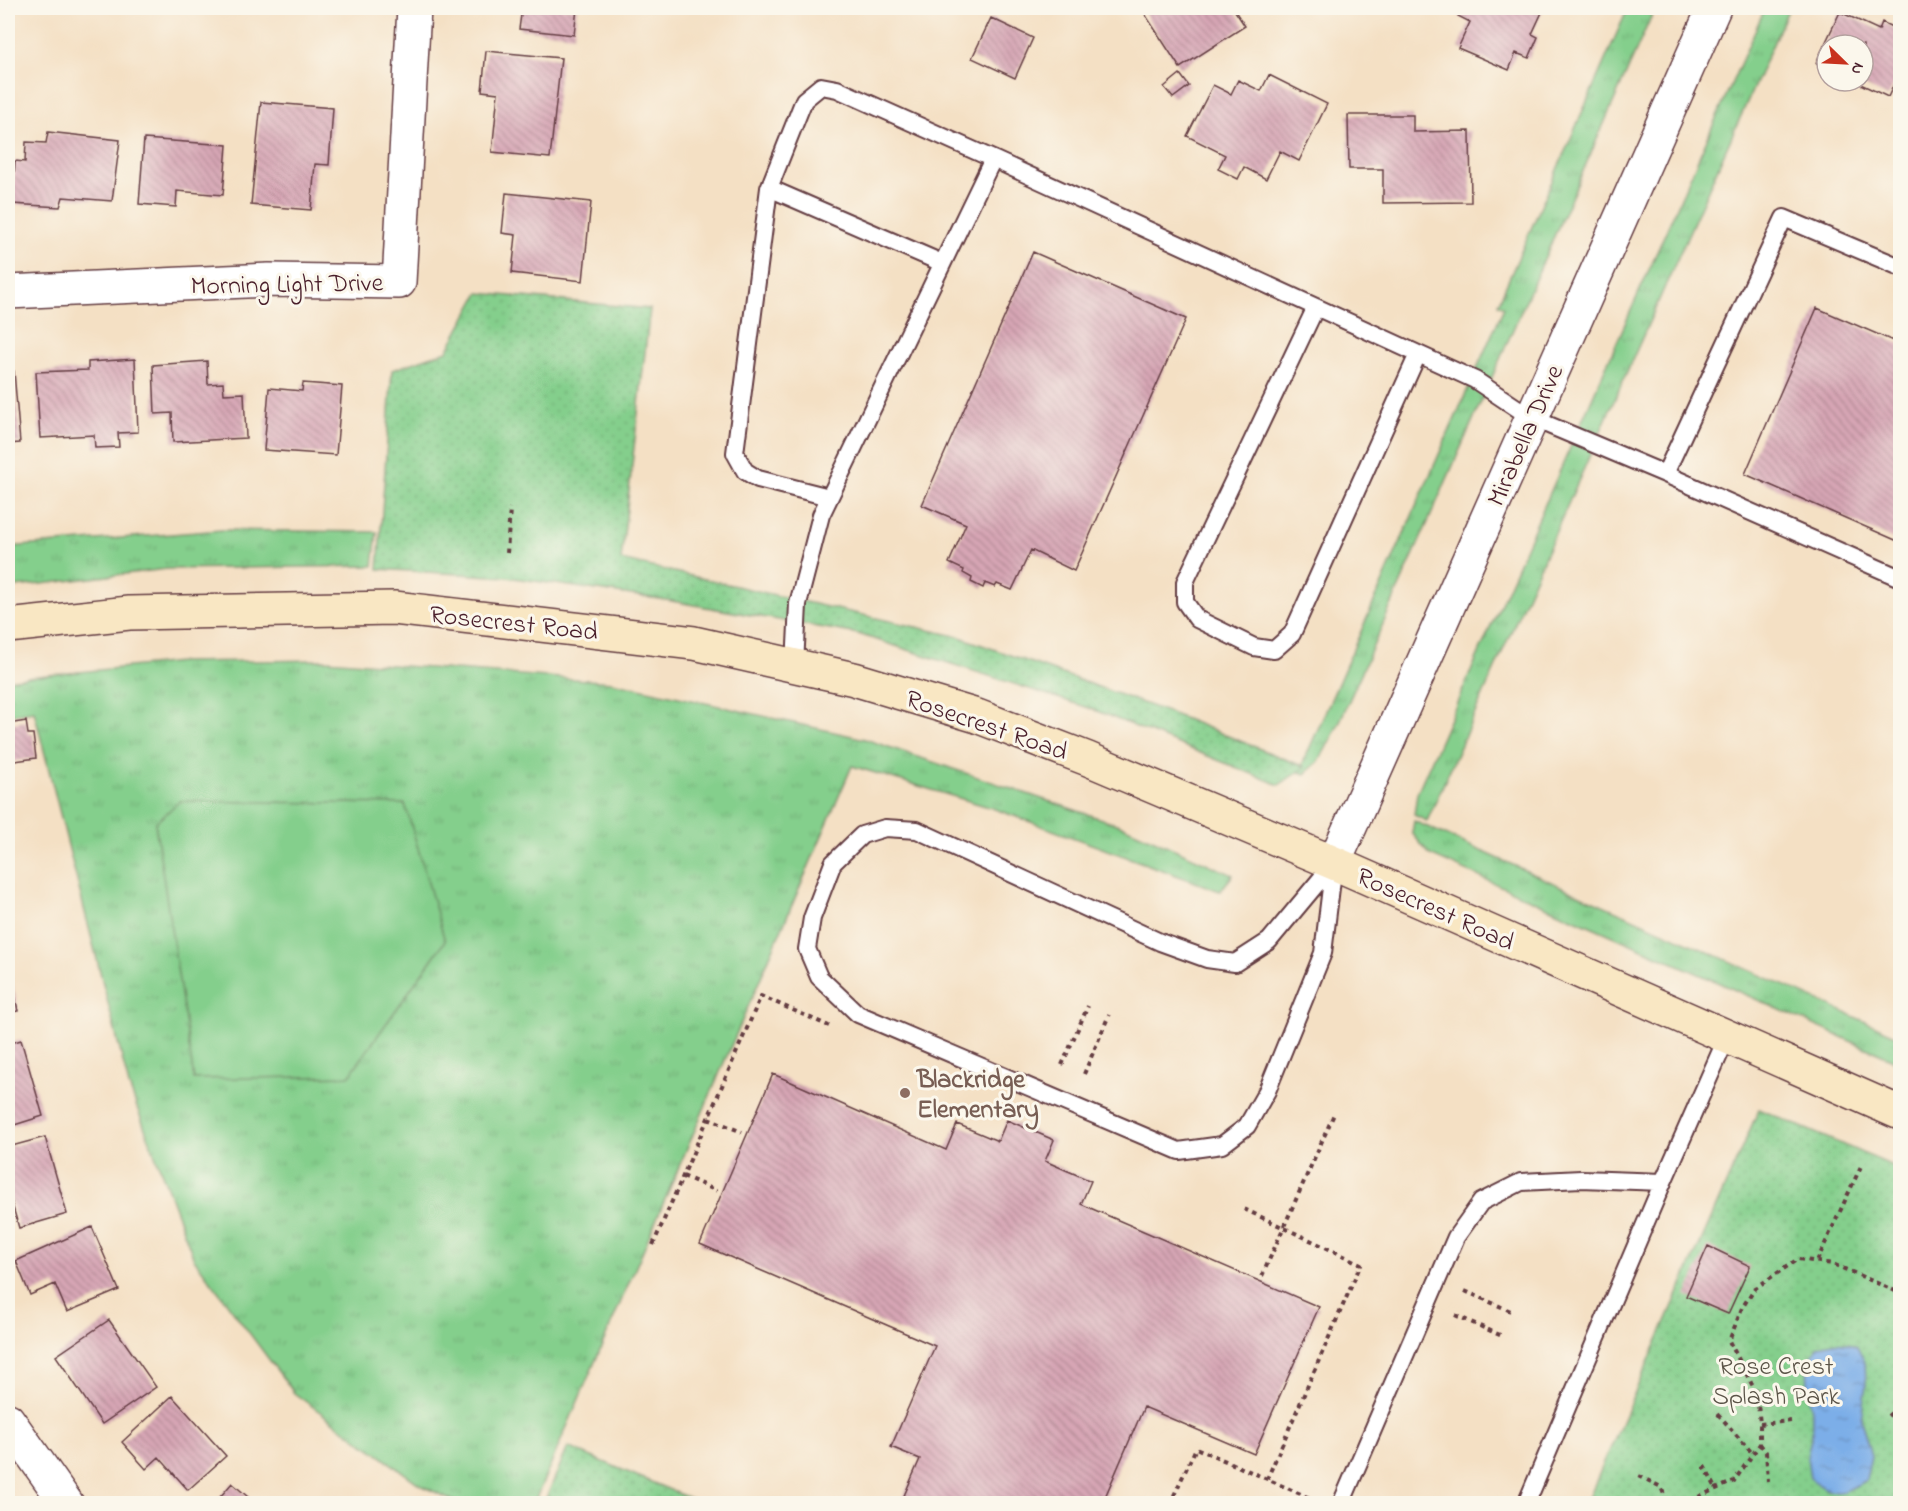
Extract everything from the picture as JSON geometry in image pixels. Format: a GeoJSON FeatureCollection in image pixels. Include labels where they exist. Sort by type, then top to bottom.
{"type":"FeatureCollection","features":[{"type":"Feature","properties":{"kind":"main road","name":"Rosecrest Road"},"geometry":{"type":"LineString","coordinates":[[8,626],[129,613],[394,609],[694,643],[854,679],[977,716],[1088,759],[1334,862],[1900,1113]]}},
{"type":"Feature","properties":{"kind":"street","name":"Morning Light Drive"},"geometry":{"type":"LineString","coordinates":[[8,292],[269,280],[399,282],[414,8]]}},
{"type":"Feature","properties":{"kind":"street","name":"Mirabella Drive"},"geometry":{"type":"LineString","coordinates":[[1334,862],[1714,8]]}},
{"type":"Feature","properties":{"kind":"street"},"geometry":{"type":"LineString","coordinates":[[8,1420],[67,1503]]}},
{"type":"Feature","properties":{"kind":"lane"},"geometry":{"type":"LineString","coordinates":[[828,497],[758,479],[745,471],[735,453],[769,188],[804,100],[821,86],[837,88],[1475,380],[1532,418],[1900,578]]}},
{"type":"Feature","properties":{"kind":"lane"},"geometry":{"type":"LineString","coordinates":[[795,666],[798,603],[821,515],[828,497],[993,159]]}},
{"type":"Feature","properties":{"kind":"lane"},"geometry":{"type":"LineString","coordinates":[[769,188],[942,263]]}},
{"type":"Feature","properties":{"kind":"lane"},"geometry":{"type":"LineString","coordinates":[[1665,474],[1784,218],[1900,267]]}},
{"type":"Feature","properties":{"kind":"lane"},"geometry":{"type":"LineString","coordinates":[[1316,307],[1185,582],[1185,602],[1197,619],[1254,647],[1274,650],[1292,634],[1418,354]]}},
{"type":"Feature","properties":{"kind":"lane"},"geometry":{"type":"LineString","coordinates":[[885,828],[917,830],[1160,942],[1207,959],[1235,963],[1269,941],[1334,862],[1323,953],[1267,1091],[1247,1126],[1222,1145],[1179,1151],[858,1014],[819,976],[807,949],[813,918],[833,863],[862,835],[885,828]]}},
{"type":"Feature","properties":{"kind":"lane"},"geometry":{"type":"LineString","coordinates":[[1526,1503],[1727,1037]]}},
{"type":"Feature","properties":{"kind":"lane"},"geometry":{"type":"LineString","coordinates":[[1341,1503],[1456,1237],[1481,1202],[1521,1182],[1581,1179],[1663,1182]]}},
{"type":"Feature","properties":{"kind":"path"},"geometry":{"type":"LineString","coordinates":[[507,553],[510,508]]}},
{"type":"Feature","properties":{"kind":"path"},"geometry":{"type":"LineString","coordinates":[[654,1245],[761,996],[830,1027]]}},
{"type":"Feature","properties":{"kind":"path"},"geometry":{"type":"LineString","coordinates":[[1062,1065],[1088,1006]]}},
{"type":"Feature","properties":{"kind":"path"},"geometry":{"type":"LineString","coordinates":[[1084,1074],[1109,1015]]}},
{"type":"Feature","properties":{"kind":"path"},"geometry":{"type":"LineString","coordinates":[[1262,1276],[1334,1114]]}},
{"type":"Feature","properties":{"kind":"path"},"geometry":{"type":"LineString","coordinates":[[708,1118],[742,1132]]}},
{"type":"Feature","properties":{"kind":"path"},"geometry":{"type":"LineString","coordinates":[[1817,1261],[1862,1164]]}},
{"type":"Feature","properties":{"kind":"path"},"geometry":{"type":"LineString","coordinates":[[683,1176],[717,1191]]}},
{"type":"Feature","properties":{"kind":"path"},"geometry":{"type":"LineString","coordinates":[[1244,1209],[1361,1264],[1267,1479]]}},
{"type":"Feature","properties":{"kind":"path"},"geometry":{"type":"LineString","coordinates":[[1682,1503],[1734,1481],[1760,1444],[1757,1394],[1729,1341],[1742,1308],[1754,1289],[1798,1259],[1833,1264],[1900,1293]]}},
{"type":"Feature","properties":{"kind":"path"},"geometry":{"type":"LineString","coordinates":[[1465,1291],[1513,1312]]}},
{"type":"Feature","properties":{"kind":"path"},"geometry":{"type":"LineString","coordinates":[[1455,1315],[1502,1336]]}},
{"type":"Feature","properties":{"kind":"path"},"geometry":{"type":"LineString","coordinates":[[1888,1416],[1898,1407],[1900,1401]]}},
{"type":"Feature","properties":{"kind":"path"},"geometry":{"type":"LineString","coordinates":[[1718,1414],[1753,1454]]}},
{"type":"Feature","properties":{"kind":"path"},"geometry":{"type":"LineString","coordinates":[[1760,1424],[1791,1421]]}},
{"type":"Feature","properties":{"kind":"path"},"geometry":{"type":"LineString","coordinates":[[1760,1444],[1766,1452],[1768,1480]]}},
{"type":"Feature","properties":{"kind":"path"},"geometry":{"type":"LineString","coordinates":[[1170,1503],[1196,1448],[1314,1500]]}},
{"type":"Feature","properties":{"kind":"path"},"geometry":{"type":"LineString","coordinates":[[1704,1466],[1716,1488]]}},
{"type":"Feature","properties":{"kind":"path"},"geometry":{"type":"LineString","coordinates":[[1639,1476],[1661,1487],[1668,1503]]}},
{"type":"Feature","properties":{"kind":"green space"},"geometry":{"type":"Polygon","coordinates":[[[1628,8],[1655,8],[1337,728],[1319,761],[1305,774],[1299,772],[1504,307],[1498,304],[1628,8]]]}},
{"type":"Feature","properties":{"kind":"green space"},"geometry":{"type":"Polygon","coordinates":[[[1765,8],[1789,8],[1427,821],[1414,815],[1417,793],[1765,8]]]}},
{"type":"Feature","properties":{"kind":"green space"},"geometry":{"type":"Polygon","coordinates":[[[479,293],[650,309],[621,560],[960,637],[1173,714],[1305,767],[1279,785],[1092,709],[858,634],[666,600],[507,577],[378,569],[392,370],[447,351],[479,293]]]}},
{"type":"Feature","properties":{"kind":"green space"},"geometry":{"type":"Polygon","coordinates":[[[222,530],[377,532],[373,566],[167,569],[8,588],[8,547],[222,530]]]}},
{"type":"Feature","properties":{"kind":"green space"},"geometry":{"type":"Polygon","coordinates":[[[326,660],[612,682],[865,739],[1125,827],[1233,875],[1220,891],[992,808],[852,766],[534,1503],[459,1503],[422,1486],[294,1393],[194,1259],[129,1086],[34,711],[8,715],[8,680],[180,662],[326,660]]]}},
{"type":"Feature","properties":{"kind":"green space"},"geometry":{"type":"Polygon","coordinates":[[[180,801],[405,804],[445,941],[349,1076],[194,1079],[155,823],[180,801]]]}},
{"type":"Feature","properties":{"kind":"green space"},"geometry":{"type":"Polygon","coordinates":[[[1414,821],[1900,1037],[1900,1063],[1430,855],[1412,833],[1414,821]]]}},
{"type":"Feature","properties":{"kind":"green space","name":"Rose Crest Splash Park"},"geometry":{"type":"Polygon","coordinates":[[[1759,1109],[1900,1169],[1900,1503],[1586,1504],[1759,1109]]]}},
{"type":"Feature","properties":{"kind":"green space"},"geometry":{"type":"Polygon","coordinates":[[[568,1447],[701,1503],[544,1503],[568,1447]]]}},
{"type":"Feature","properties":{"kind":"water"},"geometry":{"type":"Polygon","coordinates":[[[1838,1342],[1857,1346],[1865,1362],[1866,1384],[1861,1419],[1871,1456],[1866,1480],[1850,1489],[1837,1492],[1825,1489],[1810,1478],[1807,1457],[1812,1434],[1812,1411],[1807,1362],[1819,1346],[1838,1342]]]}},
{"type":"Feature","properties":{"kind":"building"},"geometry":{"type":"Polygon","coordinates":[[[522,8],[577,8],[574,35],[519,29],[522,8]]]}},
{"type":"Feature","properties":{"kind":"building"},"geometry":{"type":"Polygon","coordinates":[[[1141,8],[1233,8],[1245,26],[1180,68],[1141,8]]]}},
{"type":"Feature","properties":{"kind":"building"},"geometry":{"type":"Polygon","coordinates":[[[1462,8],[1544,8],[1532,34],[1538,37],[1529,58],[1516,53],[1509,70],[1458,48],[1470,22],[1458,16],[1462,8]]]}},
{"type":"Feature","properties":{"kind":"building"},"geometry":{"type":"Polygon","coordinates":[[[1840,12],[1879,30],[1882,22],[1900,31],[1900,71],[1888,97],[1875,91],[1875,33],[1830,33],[1840,12]]]}},
{"type":"Feature","properties":{"kind":"building"},"geometry":{"type":"Polygon","coordinates":[[[991,18],[1033,38],[1015,78],[972,58],[991,18]]]}},
{"type":"Feature","properties":{"kind":"building"},"geometry":{"type":"Polygon","coordinates":[[[486,51],[561,58],[550,158],[492,152],[498,93],[482,91],[486,51]]]}},
{"type":"Feature","properties":{"kind":"building"},"geometry":{"type":"Polygon","coordinates":[[[1180,74],[1189,86],[1173,98],[1164,87],[1180,74]]]}},
{"type":"Feature","properties":{"kind":"building"},"geometry":{"type":"Polygon","coordinates":[[[1269,75],[1327,104],[1299,161],[1280,151],[1266,179],[1244,167],[1238,179],[1218,169],[1225,155],[1187,136],[1213,85],[1231,94],[1238,80],[1261,91],[1269,75]]]}},
{"type":"Feature","properties":{"kind":"building"},"geometry":{"type":"Polygon","coordinates":[[[261,102],[333,108],[329,165],[315,164],[311,210],[251,205],[261,102]]]}},
{"type":"Feature","properties":{"kind":"building"},"geometry":{"type":"Polygon","coordinates":[[[1348,115],[1413,115],[1413,132],[1470,131],[1471,202],[1383,203],[1383,169],[1349,169],[1348,115]]]}},
{"type":"Feature","properties":{"kind":"building"},"geometry":{"type":"Polygon","coordinates":[[[48,132],[120,140],[112,201],[63,197],[60,207],[12,204],[15,161],[25,162],[26,142],[46,143],[48,132]]]}},
{"type":"Feature","properties":{"kind":"building"},"geometry":{"type":"Polygon","coordinates":[[[144,139],[227,145],[223,195],[177,191],[176,207],[139,204],[144,139]]]}},
{"type":"Feature","properties":{"kind":"building"},"geometry":{"type":"Polygon","coordinates":[[[506,193],[591,202],[583,281],[512,273],[516,235],[502,233],[506,193]]]}},
{"type":"Feature","properties":{"kind":"building"},"geometry":{"type":"Polygon","coordinates":[[[1033,252],[1186,319],[1074,571],[1031,550],[1012,590],[997,584],[995,587],[985,583],[983,588],[971,582],[972,578],[963,573],[964,570],[949,563],[966,524],[922,505],[1033,252]]]}},
{"type":"Feature","properties":{"kind":"building"},"geometry":{"type":"Polygon","coordinates":[[[1817,308],[1900,344],[1900,542],[1745,474],[1817,308]]]}},
{"type":"Feature","properties":{"kind":"building"},"geometry":{"type":"Polygon","coordinates":[[[135,359],[138,432],[118,433],[119,447],[95,448],[94,435],[40,438],[36,372],[88,370],[88,362],[135,359]]]}},
{"type":"Feature","properties":{"kind":"building"},"geometry":{"type":"Polygon","coordinates":[[[207,361],[208,384],[223,383],[224,394],[244,393],[246,438],[173,442],[172,413],[155,414],[153,365],[207,361]]]}},
{"type":"Feature","properties":{"kind":"building"},"geometry":{"type":"Polygon","coordinates":[[[14,371],[20,443],[8,444],[8,372],[14,371]]]}},
{"type":"Feature","properties":{"kind":"building"},"geometry":{"type":"Polygon","coordinates":[[[303,383],[342,386],[336,455],[264,450],[269,388],[302,391],[303,383]]]}},
{"type":"Feature","properties":{"kind":"building"},"geometry":{"type":"Polygon","coordinates":[[[26,721],[28,734],[33,734],[36,758],[8,762],[8,724],[26,721]]]}},
{"type":"Feature","properties":{"kind":"building"},"geometry":{"type":"Polygon","coordinates":[[[8,959],[18,1011],[8,1013],[8,959]]]}},
{"type":"Feature","properties":{"kind":"building"},"geometry":{"type":"Polygon","coordinates":[[[21,1040],[43,1116],[8,1127],[8,1044],[21,1040]]]}},
{"type":"Feature","properties":{"kind":"building","name":"Blackridge Elementary"},"geometry":{"type":"Polygon","coordinates":[[[773,1074],[946,1150],[957,1124],[998,1141],[1007,1120],[1054,1140],[1045,1161],[1091,1181],[1081,1204],[1319,1307],[1254,1454],[1144,1407],[1102,1504],[916,1504],[903,1498],[920,1459],[891,1447],[935,1346],[700,1244],[773,1074]]]}},
{"type":"Feature","properties":{"kind":"building"},"geometry":{"type":"Polygon","coordinates":[[[45,1137],[67,1214],[19,1228],[8,1190],[8,1147],[45,1137]]]}},
{"type":"Feature","properties":{"kind":"building"},"geometry":{"type":"Polygon","coordinates":[[[92,1227],[119,1290],[67,1312],[55,1284],[30,1295],[16,1261],[92,1227]]]}},
{"type":"Feature","properties":{"kind":"building"},"geometry":{"type":"Polygon","coordinates":[[[1708,1246],[1750,1266],[1728,1314],[1686,1296],[1708,1246]]]}},
{"type":"Feature","properties":{"kind":"building"},"geometry":{"type":"Polygon","coordinates":[[[109,1320],[156,1387],[102,1424],[56,1356],[109,1320]]]}},
{"type":"Feature","properties":{"kind":"building"},"geometry":{"type":"Polygon","coordinates":[[[172,1396],[226,1456],[188,1490],[159,1457],[146,1469],[122,1442],[172,1396]]]}},
{"type":"Feature","properties":{"kind":"building"},"geometry":{"type":"Polygon","coordinates":[[[232,1483],[256,1504],[214,1504],[232,1483]]]}},
{"type":"Feature","properties":{"kind":"place","name":"Blackridge Elementary"},"geometry":{"type":"Point","coordinates":[905,1093]}}]}
